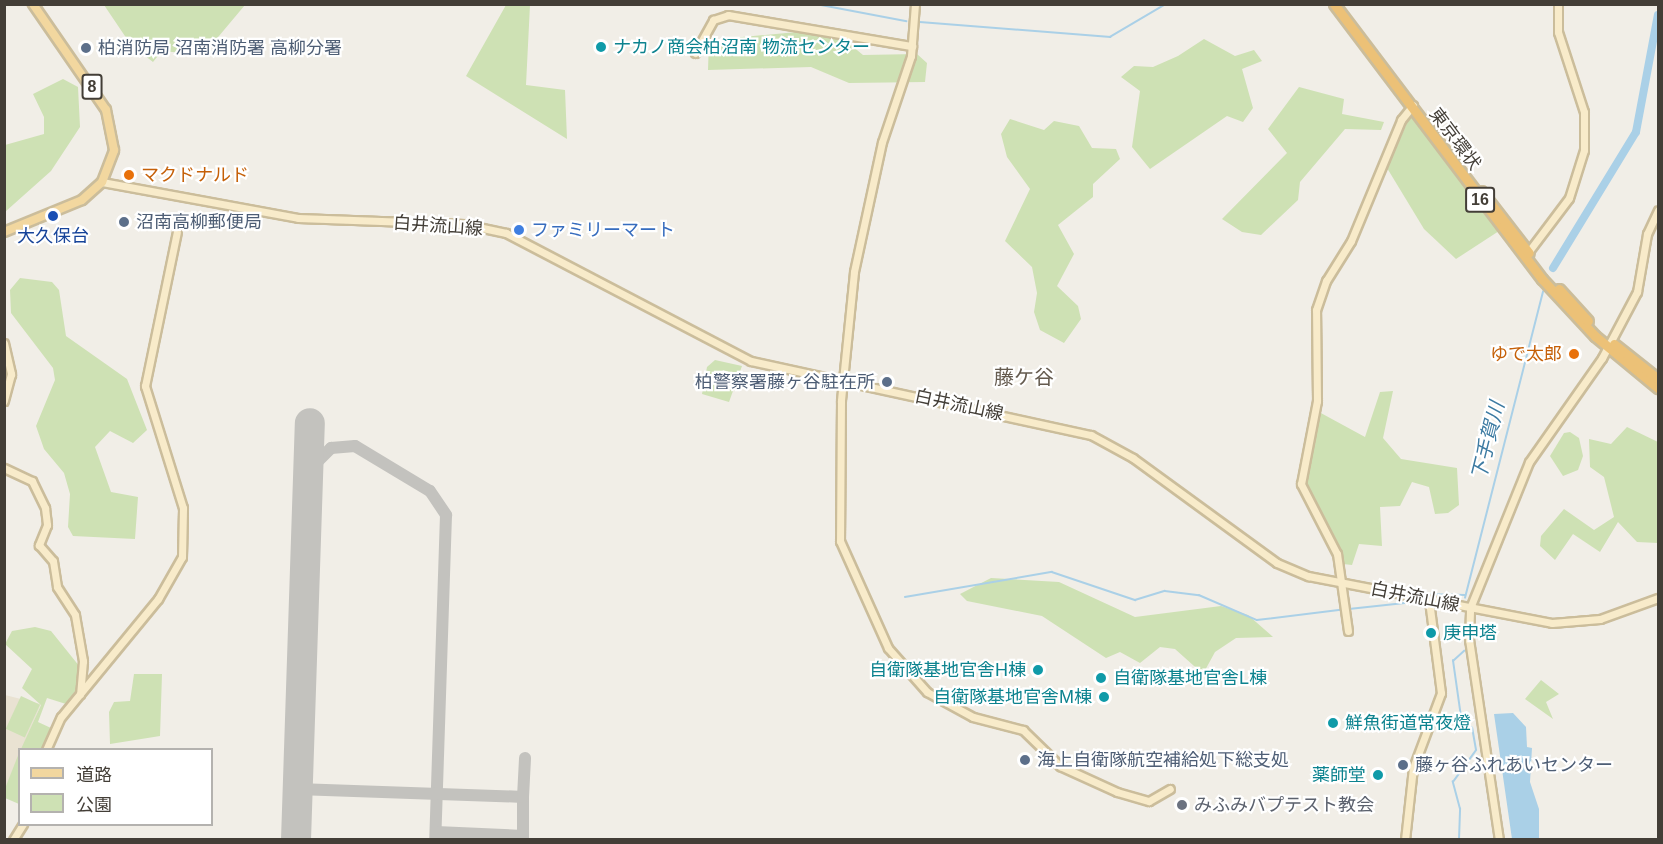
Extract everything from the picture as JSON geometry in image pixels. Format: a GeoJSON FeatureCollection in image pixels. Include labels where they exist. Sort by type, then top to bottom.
{"type":"FeatureCollection","features":[{"type":"Feature","properties":{"kind":"highway","name":"東京環状"},"geometry":{"type":"LineString","coordinates":[[1334,4],[1526,255],[1610,344],[1659,388]]}},
{"type":"Feature","properties":{"kind":"highway","name":"東京環状"},"geometry":{"type":"LineString","coordinates":[[1340,4],[1412,105]]}},
{"type":"Feature","properties":{"kind":"highway","name":"東京環状"},"geometry":{"type":"LineString","coordinates":[[1610,344],[1659,380]]}},
{"type":"Feature","properties":{"kind":"main road","name":"8"},"geometry":{"type":"LineString","coordinates":[[4,232],[82,200],[102,182],[114,150],[111,122],[33,4]]}},
{"type":"Feature","properties":{"kind":"street"},"geometry":{"type":"LineString","coordinates":[[915,4],[912,46],[882,142],[860,243],[845,381],[840,541],[897,662],[938,698],[973,717],[1031,734],[1065,769],[1146,801],[1170,789]]}},
{"type":"Feature","properties":{"kind":"street"},"geometry":{"type":"LineString","coordinates":[[1526,255],[1569,198],[1584,150],[1584,112],[1558,32],[1558,4]]}},
{"type":"Feature","properties":{"kind":"street"},"geometry":{"type":"LineString","coordinates":[[695,53],[713,20],[728,15],[912,46]]}},
{"type":"Feature","properties":{"kind":"street"},"geometry":{"type":"LineString","coordinates":[[1348,631],[1336,554],[1301,484],[1317,401],[1316,310],[1412,105]]}},
{"type":"Feature","properties":{"kind":"street","name":"白井流山線"},"geometry":{"type":"LineString","coordinates":[[102,182],[298,218],[464,224],[506,233],[736,356],[1091,435],[1133,458],[1277,562],[1341,583],[1470,608],[1574,624],[1659,598]]}},
{"type":"Feature","properties":{"kind":"street"},"geometry":{"type":"LineString","coordinates":[[1499,840],[1469,640],[1470,608],[1529,462],[1610,344],[1637,292],[1647,234],[1659,210]]}},
{"type":"Feature","properties":{"kind":"street"},"geometry":{"type":"LineString","coordinates":[[47,748],[57,724],[164,591],[184,549],[183,508],[145,386],[177,232]]}},
{"type":"Feature","properties":{"kind":"street"},"geometry":{"type":"LineString","coordinates":[[4,343],[11,374],[4,401]]}},
{"type":"Feature","properties":{"kind":"street"},"geometry":{"type":"LineString","coordinates":[[4,468],[32,481],[45,508],[47,525],[39,545],[53,561],[57,587],[75,615],[83,661],[80,694]]}},
{"type":"Feature","properties":{"kind":"street"},"geometry":{"type":"LineString","coordinates":[[1405,840],[1413,768],[1441,693],[1429,600]]}},
{"type":"Feature","properties":{"kind":"shaded area"},"geometry":{"type":"Polygon","coordinates":[[[5,695],[41,704],[22,748],[18,748],[18,758],[5,789],[5,695]]]}},
{"type":"Feature","properties":{"kind":"green space"},"geometry":{"type":"Polygon","coordinates":[[[104,5],[245,5],[203,55],[162,51],[153,62],[131,45],[104,5]]]}},
{"type":"Feature","properties":{"kind":"green space"},"geometry":{"type":"Polygon","coordinates":[[[506,5],[530,5],[526,85],[565,90],[567,139],[466,76],[506,5]]]}},
{"type":"Feature","properties":{"kind":"green space"},"geometry":{"type":"Polygon","coordinates":[[[808,31],[834,31],[863,55],[917,54],[927,63],[925,82],[849,83],[811,67],[708,70],[709,40],[808,31]]]}},
{"type":"Feature","properties":{"kind":"green space"},"geometry":{"type":"Polygon","coordinates":[[[1204,39],[1235,56],[1254,50],[1262,61],[1242,69],[1253,108],[1243,122],[1227,116],[1150,169],[1132,147],[1140,91],[1121,77],[1134,66],[1153,67],[1178,56],[1204,39]]]}},
{"type":"Feature","properties":{"kind":"green space"},"geometry":{"type":"Polygon","coordinates":[[[63,79],[78,87],[80,127],[51,171],[5,212],[5,145],[44,134],[44,117],[33,94],[63,79]]]}},
{"type":"Feature","properties":{"kind":"green space"},"geometry":{"type":"Polygon","coordinates":[[[1299,87],[1344,99],[1342,114],[1384,122],[1381,130],[1345,129],[1300,182],[1298,200],[1261,235],[1242,232],[1222,219],[1287,153],[1268,129],[1299,87]]]}},
{"type":"Feature","properties":{"kind":"green space"},"geometry":{"type":"Polygon","coordinates":[[[1411,114],[1499,231],[1456,259],[1424,229],[1387,168],[1411,114]]]}},
{"type":"Feature","properties":{"kind":"green space"},"geometry":{"type":"Polygon","coordinates":[[[1010,119],[1044,130],[1054,121],[1079,126],[1092,148],[1116,149],[1120,159],[1093,184],[1093,197],[1058,225],[1074,254],[1057,286],[1078,306],[1081,319],[1064,343],[1040,330],[1034,312],[1037,293],[1032,267],[1005,241],[1030,189],[1007,157],[1001,134],[1010,119]]]}},
{"type":"Feature","properties":{"kind":"green space"},"geometry":{"type":"Polygon","coordinates":[[[20,278],[52,282],[59,290],[66,336],[127,379],[147,430],[133,443],[110,431],[95,447],[111,492],[138,497],[135,539],[73,536],[68,527],[70,494],[64,473],[44,449],[36,426],[55,380],[53,368],[11,313],[10,290],[20,278]]]}},
{"type":"Feature","properties":{"kind":"green space"},"geometry":{"type":"Polygon","coordinates":[[[715,360],[742,366],[729,402],[702,394],[707,367],[715,360]]]}},
{"type":"Feature","properties":{"kind":"green space"},"geometry":{"type":"Polygon","coordinates":[[[1393,391],[1383,438],[1401,459],[1457,468],[1459,505],[1448,513],[1435,514],[1429,487],[1412,482],[1400,506],[1380,507],[1382,546],[1359,544],[1352,565],[1343,564],[1306,486],[1308,447],[1319,412],[1365,437],[1380,392],[1393,391]]]}},
{"type":"Feature","properties":{"kind":"green space"},"geometry":{"type":"Polygon","coordinates":[[[1627,427],[1658,442],[1658,543],[1637,542],[1618,522],[1600,552],[1573,534],[1555,560],[1540,546],[1541,536],[1564,509],[1594,530],[1614,517],[1604,477],[1590,467],[1589,439],[1611,444],[1627,427]]]}},
{"type":"Feature","properties":{"kind":"green space"},"geometry":{"type":"Polygon","coordinates":[[[1570,432],[1579,438],[1583,456],[1578,470],[1563,476],[1550,456],[1564,433],[1570,432]]]}},
{"type":"Feature","properties":{"kind":"green space"},"geometry":{"type":"Polygon","coordinates":[[[991,578],[1059,582],[1135,617],[1221,606],[1248,615],[1273,637],[1236,638],[1215,652],[1203,674],[1175,649],[1160,647],[1140,663],[1120,652],[1106,658],[1042,616],[967,601],[960,594],[991,578]]]}},
{"type":"Feature","properties":{"kind":"green space"},"geometry":{"type":"Polygon","coordinates":[[[35,627],[51,631],[80,667],[79,686],[66,704],[47,698],[38,722],[51,728],[44,748],[21,748],[41,705],[22,688],[32,669],[5,644],[12,631],[35,627]]]}},
{"type":"Feature","properties":{"kind":"green space"},"geometry":{"type":"Polygon","coordinates":[[[134,674],[162,674],[160,736],[110,744],[109,712],[114,702],[130,701],[134,674]]]}},
{"type":"Feature","properties":{"kind":"green space"},"geometry":{"type":"Polygon","coordinates":[[[1541,680],[1559,694],[1546,702],[1553,719],[1525,699],[1541,680]]]}},
{"type":"Feature","properties":{"kind":"green space"},"geometry":{"type":"Polygon","coordinates":[[[21,696],[40,705],[25,738],[6,729],[21,696]]]}},
{"type":"Feature","properties":{"kind":"green space"},"geometry":{"type":"Polygon","coordinates":[[[18,756],[18,803],[5,798],[4,791],[18,756]]]}},
{"type":"Feature","properties":{"kind":"water"},"geometry":{"type":"Polygon","coordinates":[[[1513,713],[1526,727],[1527,747],[1532,748],[1530,782],[1539,809],[1539,839],[1512,839],[1494,714],[1513,713]]]}},
{"type":"Feature","properties":{"kind":"waterway"},"geometry":{"type":"LineString","coordinates":[[816,4],[906,21]]}},
{"type":"Feature","properties":{"kind":"waterway"},"geometry":{"type":"LineString","coordinates":[[920,22],[1110,37],[1166,4]]}},
{"type":"Feature","properties":{"kind":"waterway","name":"下手賀川"},"geometry":{"type":"LineString","coordinates":[[1553,268],[1636,132],[1658,15]]}},
{"type":"Feature","properties":{"kind":"waterway","name":"下手賀川"},"geometry":{"type":"LineString","coordinates":[[1465,598],[1543,292]]}},
{"type":"Feature","properties":{"kind":"waterway"},"geometry":{"type":"LineString","coordinates":[[905,597],[1052,572],[1135,600],[1165,591],[1199,595],[1257,620],[1340,610]]}},
{"type":"Feature","properties":{"kind":"waterway"},"geometry":{"type":"LineString","coordinates":[[1419,594],[1465,595]]}},
{"type":"Feature","properties":{"kind":"waterway"},"geometry":{"type":"LineString","coordinates":[[1349,609],[1414,602]]}},
{"type":"Feature","properties":{"kind":"waterway","name":"下手賀川"},"geometry":{"type":"LineString","coordinates":[[1459,840],[1460,809],[1453,782],[1476,750],[1472,728],[1462,724],[1453,661],[1464,651]]}},
{"type":"Feature","properties":{"kind":"taxiway"},"geometry":{"type":"LineString","coordinates":[[308,471],[331,448],[355,446],[430,491],[446,515],[435,840]]}},
{"type":"Feature","properties":{"kind":"taxiway"},"geometry":{"type":"LineString","coordinates":[[523,797],[525,758]]}},
{"type":"Feature","properties":{"kind":"taxiway"},"geometry":{"type":"LineString","coordinates":[[297,789],[523,797],[523,840]]}},
{"type":"Feature","properties":{"kind":"taxiway"},"geometry":{"type":"LineString","coordinates":[[436,832],[523,836]]}},
{"type":"Feature","properties":{"kind":"runway"},"geometry":{"type":"LineString","coordinates":[[296,840],[310,423]]}},
{"type":"Feature","properties":{"kind":"place","name":"ナカノ商会柏沼南 物流センター"},"geometry":{"type":"Point","coordinates":[601,47]}},
{"type":"Feature","properties":{"kind":"place","name":"柏消防局 沼南消防署 高柳分署"},"geometry":{"type":"Point","coordinates":[86,48]}},
{"type":"Feature","properties":{"kind":"place","name":"マクドナルド"},"geometry":{"type":"Point","coordinates":[129,175]}},
{"type":"Feature","properties":{"kind":"place","name":"大久保台"},"geometry":{"type":"Point","coordinates":[53,216]}},
{"type":"Feature","properties":{"kind":"place","name":"沼南高柳郵便局"},"geometry":{"type":"Point","coordinates":[124,222]}},
{"type":"Feature","properties":{"kind":"place","name":"ファミリーマート"},"geometry":{"type":"Point","coordinates":[519,230]}},
{"type":"Feature","properties":{"kind":"place","name":"ゆで太郎"},"geometry":{"type":"Point","coordinates":[1574,354]}},
{"type":"Feature","properties":{"kind":"place","name":"柏警察署藤ヶ谷駐在所"},"geometry":{"type":"Point","coordinates":[887,382]}},
{"type":"Feature","properties":{"kind":"place","name":"庚申塔"},"geometry":{"type":"Point","coordinates":[1431,633]}},
{"type":"Feature","properties":{"kind":"place","name":"自衛隊基地官舎H棟"},"geometry":{"type":"Point","coordinates":[1038,670]}},
{"type":"Feature","properties":{"kind":"place","name":"自衛隊基地官舎L棟"},"geometry":{"type":"Point","coordinates":[1101,678]}},
{"type":"Feature","properties":{"kind":"place","name":"自衛隊基地官舎M棟"},"geometry":{"type":"Point","coordinates":[1104,697]}},
{"type":"Feature","properties":{"kind":"place","name":"鮮魚街道常夜燈"},"geometry":{"type":"Point","coordinates":[1333,723]}},
{"type":"Feature","properties":{"kind":"place","name":"海上自衛隊航空補給処下総支処"},"geometry":{"type":"Point","coordinates":[1025,760]}},
{"type":"Feature","properties":{"kind":"place","name":"藤ヶ谷ふれあいセンター"},"geometry":{"type":"Point","coordinates":[1403,765]}},
{"type":"Feature","properties":{"kind":"place","name":"薬師堂"},"geometry":{"type":"Point","coordinates":[1378,775]}},
{"type":"Feature","properties":{"kind":"place","name":"みふみバプテスト教会"},"geometry":{"type":"Point","coordinates":[1182,805]}},
{"type":"Feature","properties":{"kind":"district","name":"藤ケ谷"},"geometry":{"type":"Point","coordinates":[1024,377]}}]}
